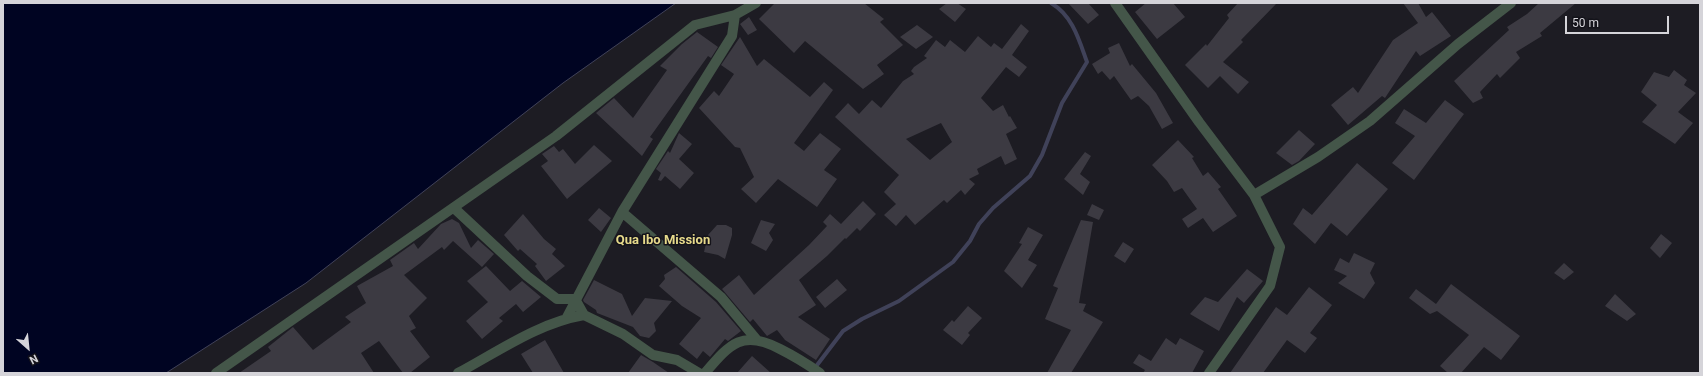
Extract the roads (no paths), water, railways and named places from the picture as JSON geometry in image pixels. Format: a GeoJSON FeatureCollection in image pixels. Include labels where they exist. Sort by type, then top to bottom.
{"type":"FeatureCollection","features":[{"type":"Feature","properties":{"kind":"street"},"geometry":{"type":"LineString","coordinates":[[216,373],[556,136],[695,25],[735,15],[756,3]]}},
{"type":"Feature","properties":{"kind":"street"},"geometry":{"type":"LineString","coordinates":[[1115,3],[1199,122],[1254,195],[1280,247],[1270,286],[1209,373]]}},
{"type":"Feature","properties":{"kind":"street"},"geometry":{"type":"LineString","coordinates":[[1254,195],[1318,157],[1370,121],[1458,44],[1511,3]]}},
{"type":"Feature","properties":{"kind":"street"},"geometry":{"type":"LineString","coordinates":[[566,319],[575,299],[622,212],[732,36],[735,15]]}},
{"type":"Feature","properties":{"kind":"street"},"geometry":{"type":"LineString","coordinates":[[454,208],[527,276],[557,299],[575,299]]}},
{"type":"Feature","properties":{"kind":"street"},"geometry":{"type":"LineString","coordinates":[[622,212],[721,297],[756,338]]}},
{"type":"Feature","properties":{"kind":"street"},"geometry":{"type":"LineString","coordinates":[[575,299],[584,315],[622,334],[653,355],[677,360],[699,373]]}},
{"type":"Feature","properties":{"kind":"street"},"geometry":{"type":"LineString","coordinates":[[458,373],[541,328],[566,319],[584,315]]}},
{"type":"Feature","properties":{"kind":"street"},"geometry":{"type":"LineString","coordinates":[[705,373],[720,356],[732,346],[743,340],[756,338],[767,342],[806,363],[820,373]]}},
{"type":"Feature","properties":{"kind":"water"},"geometry":{"type":"Polygon","coordinates":[[[3,3],[676,3],[563,83],[306,283],[166,373],[3,373],[3,3]]]}},
{"type":"Feature","properties":{"kind":"waterway"},"geometry":{"type":"LineString","coordinates":[[811,373],[843,331],[862,319],[899,301],[953,262],[970,241],[979,224],[993,208],[1030,176],[1042,155],[1062,103],[1087,62],[1078,37],[1070,22],[1059,8],[1051,3]]}},
{"type":"Feature","properties":{"kind":"district","name":"Qua Ibo Mission"},"geometry":{"type":"Point","coordinates":[663,241]}}]}
